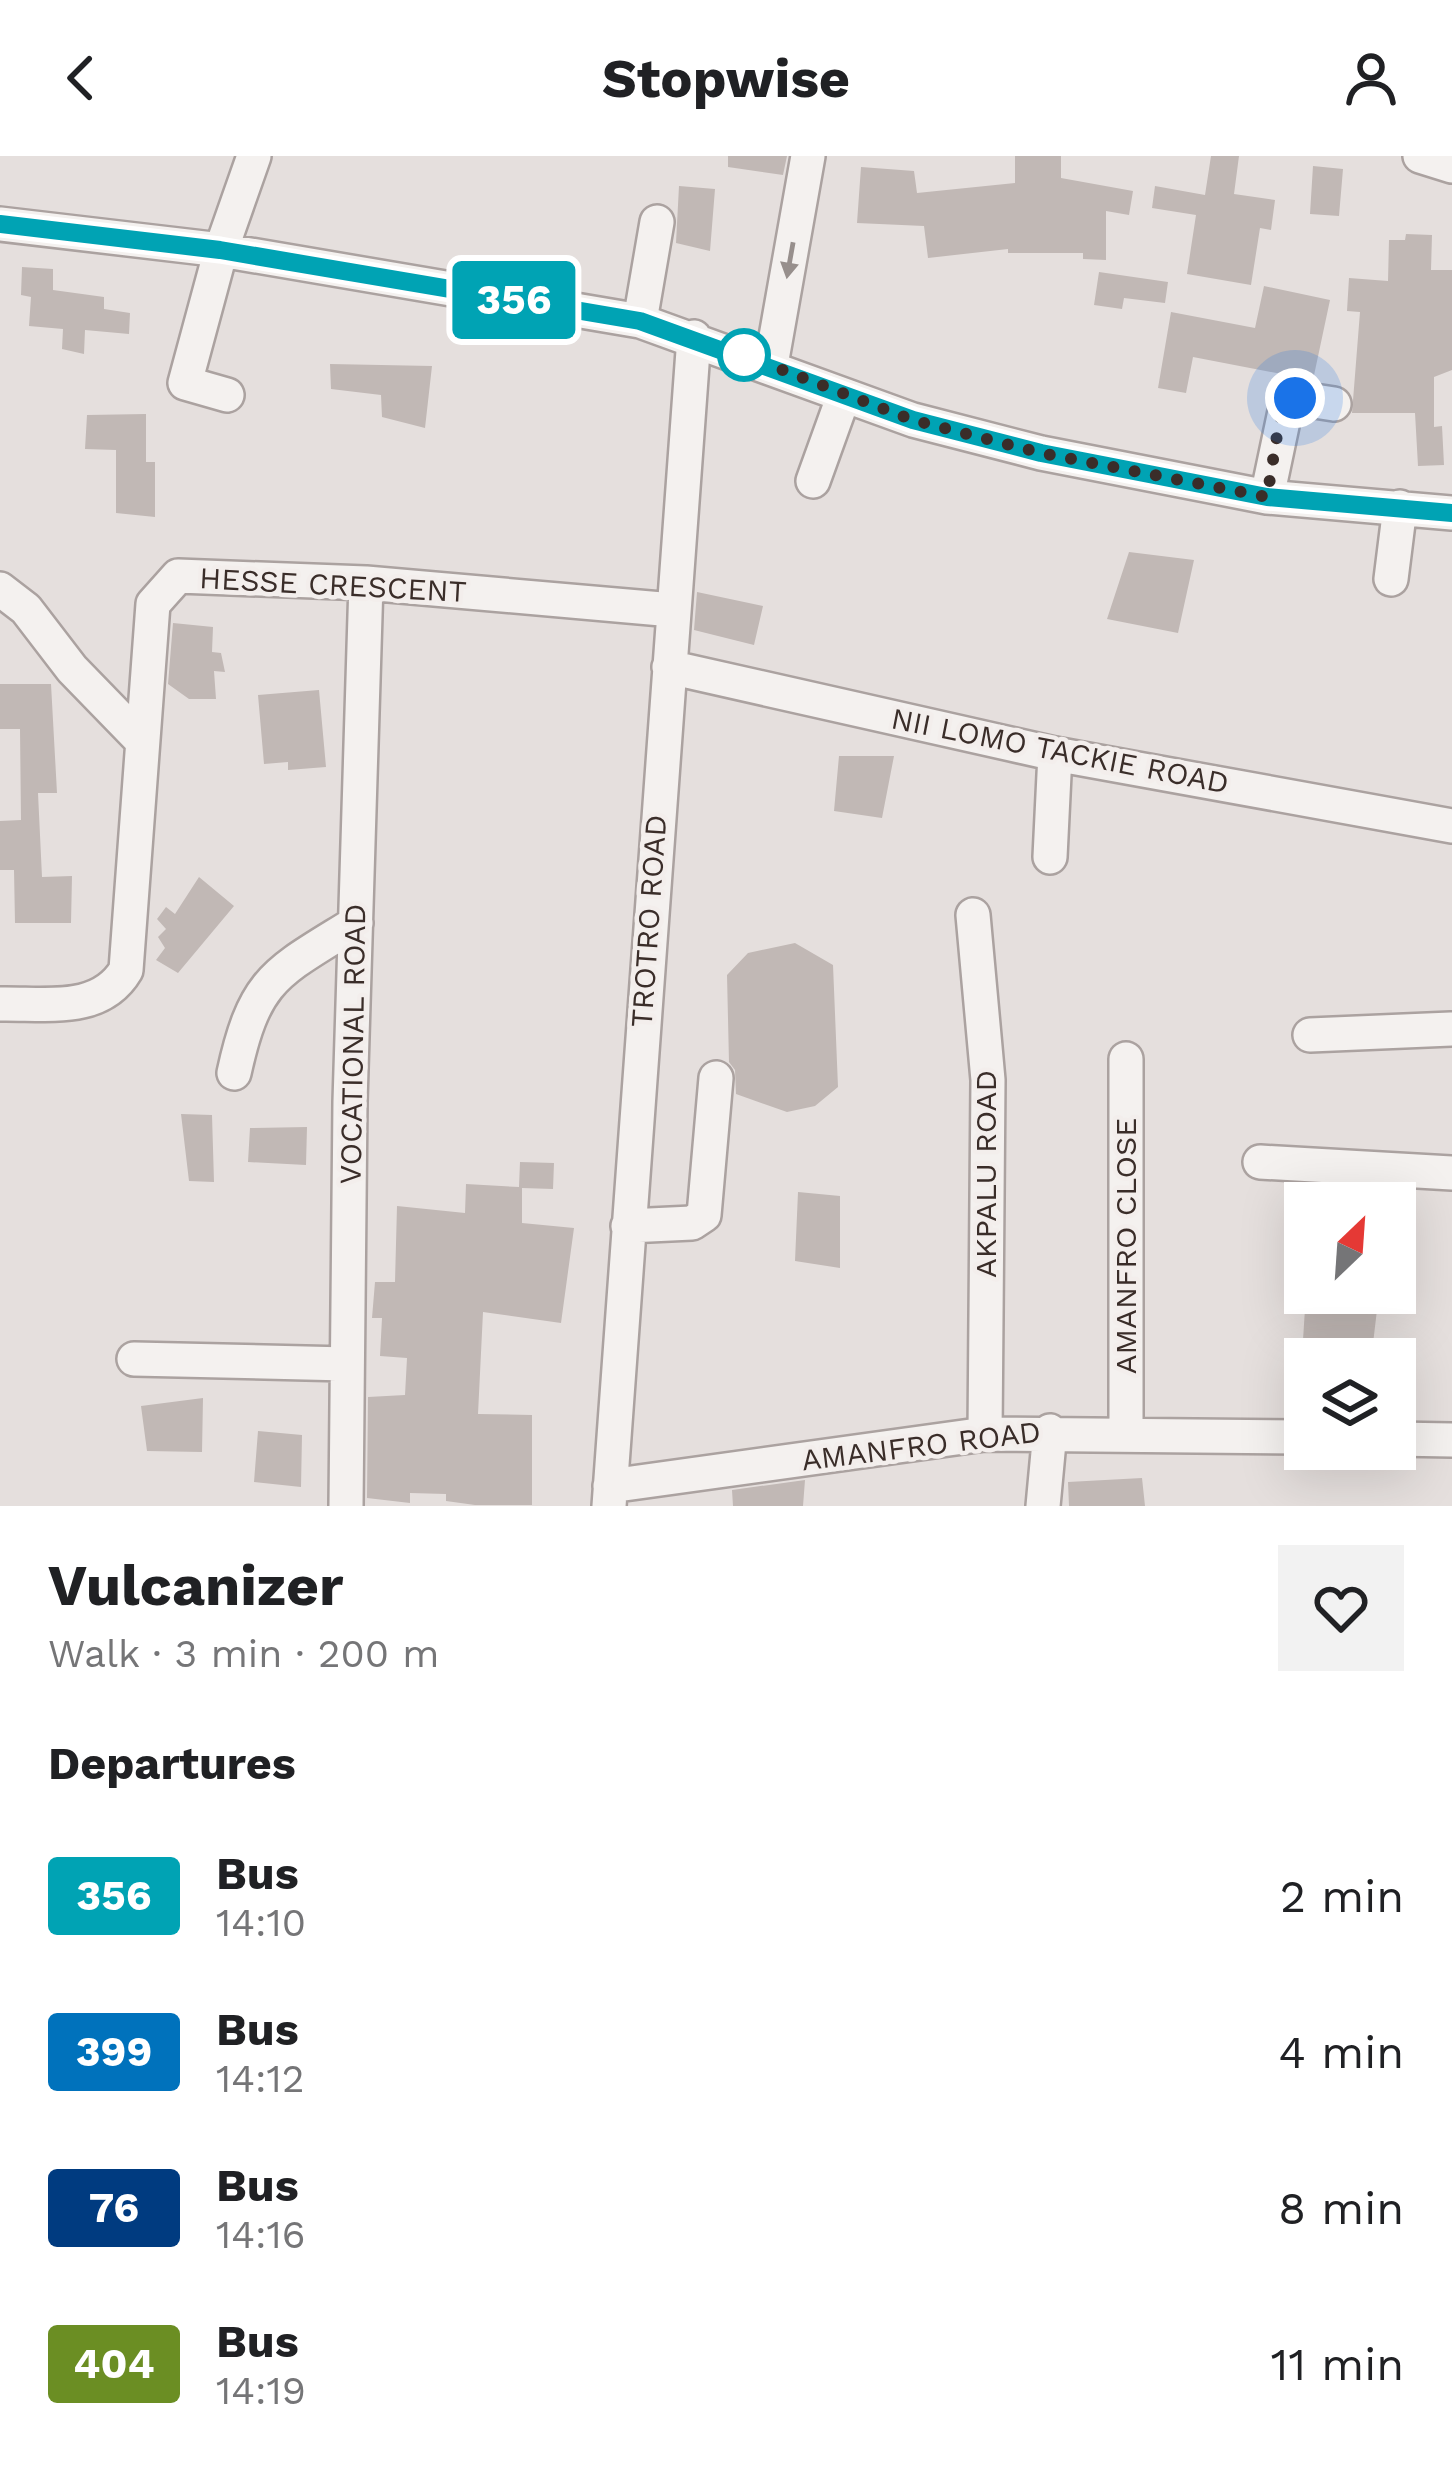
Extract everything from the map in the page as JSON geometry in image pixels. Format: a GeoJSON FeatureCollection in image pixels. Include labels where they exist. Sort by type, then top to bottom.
{"type":"FeatureCollection","features":[{"type":"Feature","properties":{"kind":"street"},"geometry":{"type":"LineString","coordinates":[[227,394],[185,382],[220,250],[254,156]]}},
{"type":"Feature","properties":{"kind":"street"},"geometry":{"type":"LineString","coordinates":[[771,365],[808,156]]}},
{"type":"Feature","properties":{"kind":"street"},"geometry":{"type":"LineString","coordinates":[[1420,156],[1452,166]]}},
{"type":"Feature","properties":{"kind":"street"},"geometry":{"type":"LineString","coordinates":[[640,321],[657,222]]}},
{"type":"Feature","properties":{"kind":"street"},"geometry":{"type":"LineString","coordinates":[[0,224],[220,250],[640,321],[913,420],[1041,453],[1267,497],[1452,513]]}},
{"type":"Feature","properties":{"kind":"street","name":"TROTRO ROAD"},"geometry":{"type":"LineString","coordinates":[[610,1496],[694,337]]}},
{"type":"Feature","properties":{"kind":"street"},"geometry":{"type":"LineString","coordinates":[[813,481],[844,395]]}},
{"type":"Feature","properties":{"kind":"street"},"geometry":{"type":"LineString","coordinates":[[1267,497],[1287,402],[1295,398],[1334,404]]}},
{"type":"Feature","properties":{"kind":"street"},"geometry":{"type":"LineString","coordinates":[[1391,578],[1400,507]]}},
{"type":"Feature","properties":{"kind":"street","name":"HESSE CRESCENT"},"geometry":{"type":"LineString","coordinates":[[0,1004],[92,1001],[107,996],[126,970],[153,604],[172,580],[188,575],[366,583],[673,610]]}},
{"type":"Feature","properties":{"kind":"street","name":"VOCATIONAL ROAD"},"geometry":{"type":"LineString","coordinates":[[346,1506],[366,583]]}},
{"type":"Feature","properties":{"kind":"street"},"geometry":{"type":"LineString","coordinates":[[0,589],[26,609],[72,669],[140,740]]}},
{"type":"Feature","properties":{"kind":"street","name":"NII LOMO TACKIE ROAD"},"geometry":{"type":"LineString","coordinates":[[669,667],[1055,754],[1452,826]]}},
{"type":"Feature","properties":{"kind":"street"},"geometry":{"type":"LineString","coordinates":[[1051,857],[1055,754]]}},
{"type":"Feature","properties":{"kind":"street","name":"AKPALU ROAD"},"geometry":{"type":"LineString","coordinates":[[973,915],[988,1080],[985,1434]]}},
{"type":"Feature","properties":{"kind":"street"},"geometry":{"type":"LineString","coordinates":[[234,1073],[246,1020],[262,989],[277,972],[356,923]]}},
{"type":"Feature","properties":{"kind":"street"},"geometry":{"type":"LineString","coordinates":[[1310,1035],[1452,1031],[1452,1014]]}},
{"type":"Feature","properties":{"kind":"street","name":"AMANFRO CLOSE"},"geometry":{"type":"LineString","coordinates":[[1126,1059],[1126,1433]]}},
{"type":"Feature","properties":{"kind":"street"},"geometry":{"type":"LineString","coordinates":[[628,1226],[692,1223],[704,1215],[716,1078]]}},
{"type":"Feature","properties":{"kind":"street"},"geometry":{"type":"LineString","coordinates":[[1260,1162],[1452,1173]]}},
{"type":"Feature","properties":{"kind":"street"},"geometry":{"type":"LineString","coordinates":[[134,1359],[347,1364]]}},
{"type":"Feature","properties":{"kind":"street"},"geometry":{"type":"LineString","coordinates":[[1043,1506],[1049,1431]]}},
{"type":"Feature","properties":{"kind":"street","name":"AMANFRO ROAD"},"geometry":{"type":"LineString","coordinates":[[610,1496],[985,1434],[1284,1437]]}},
{"type":"Feature","properties":{"kind":"street"},"geometry":{"type":"LineString","coordinates":[[1416,1439],[1452,1440]]}},
{"type":"Feature","properties":{"kind":"building"},"geometry":{"type":"Polygon","coordinates":[[[728,156],[787,156],[783,175],[728,167],[728,156]]]}},
{"type":"Feature","properties":{"kind":"building"},"geometry":{"type":"Polygon","coordinates":[[[1015,156],[1061,156],[1061,178],[1133,191],[1129,215],[1106,211],[1106,260],[1083,259],[1083,253],[1008,253],[1008,249],[928,258],[924,226],[857,223],[861,167],[914,171],[917,193],[1015,183],[1015,156]]]}},
{"type":"Feature","properties":{"kind":"building"},"geometry":{"type":"Polygon","coordinates":[[[1211,156],[1239,156],[1234,194],[1275,200],[1271,230],[1260,228],[1251,285],[1187,274],[1196,215],[1152,208],[1155,186],[1205,195],[1211,156]]]}},
{"type":"Feature","properties":{"kind":"building"},"geometry":{"type":"Polygon","coordinates":[[[1313,166],[1343,169],[1339,216],[1310,214],[1313,166]]]}},
{"type":"Feature","properties":{"kind":"building"},"geometry":{"type":"Polygon","coordinates":[[[679,186],[715,189],[710,251],[676,243],[679,186]]]}},
{"type":"Feature","properties":{"kind":"building"},"geometry":{"type":"Polygon","coordinates":[[[1406,234],[1432,235],[1431,270],[1452,270],[1452,370],[1434,377],[1434,427],[1442,426],[1444,465],[1418,466],[1415,413],[1352,413],[1360,312],[1347,311],[1349,278],[1388,281],[1389,240],[1405,240],[1406,234]]]}},
{"type":"Feature","properties":{"kind":"building"},"geometry":{"type":"Polygon","coordinates":[[[22,267],[53,269],[53,290],[104,297],[104,309],[130,313],[129,334],[85,330],[84,354],[62,349],[63,329],[29,326],[31,297],[21,295],[22,267]]]}},
{"type":"Feature","properties":{"kind":"building"},"geometry":{"type":"Polygon","coordinates":[[[1099,272],[1168,282],[1165,303],[1124,298],[1122,309],[1094,305],[1099,272]]]}},
{"type":"Feature","properties":{"kind":"building"},"geometry":{"type":"Polygon","coordinates":[[[1264,286],[1330,300],[1313,380],[1193,357],[1186,393],[1158,388],[1171,312],[1255,328],[1264,286]]]}},
{"type":"Feature","properties":{"kind":"building"},"geometry":{"type":"Polygon","coordinates":[[[330,364],[432,366],[425,428],[382,417],[381,395],[331,389],[330,364]]]}},
{"type":"Feature","properties":{"kind":"building"},"geometry":{"type":"Polygon","coordinates":[[[146,414],[146,462],[155,462],[155,517],[116,513],[116,450],[85,449],[87,415],[146,414]]]}},
{"type":"Feature","properties":{"kind":"building"},"geometry":{"type":"Polygon","coordinates":[[[1129,552],[1194,560],[1178,633],[1107,619],[1129,552]]]}},
{"type":"Feature","properties":{"kind":"building"},"geometry":{"type":"Polygon","coordinates":[[[697,592],[763,606],[754,645],[694,630],[697,592]]]}},
{"type":"Feature","properties":{"kind":"building"},"geometry":{"type":"Polygon","coordinates":[[[173,623],[213,627],[212,652],[221,653],[225,672],[214,671],[216,699],[189,699],[168,684],[173,623]]]}},
{"type":"Feature","properties":{"kind":"building"},"geometry":{"type":"Polygon","coordinates":[[[0,684],[51,684],[57,793],[38,793],[42,877],[72,876],[71,923],[15,923],[14,870],[0,870],[0,821],[21,820],[20,729],[0,729],[0,684]]]}},
{"type":"Feature","properties":{"kind":"building"},"geometry":{"type":"Polygon","coordinates":[[[319,690],[326,767],[288,770],[288,762],[264,764],[258,695],[319,690]]]}},
{"type":"Feature","properties":{"kind":"building"},"geometry":{"type":"Polygon","coordinates":[[[839,756],[894,756],[882,818],[834,811],[839,756]]]}},
{"type":"Feature","properties":{"kind":"building"},"geometry":{"type":"Polygon","coordinates":[[[199,877],[234,906],[178,973],[156,960],[165,948],[158,937],[166,929],[157,919],[166,907],[175,914],[199,877]]]}},
{"type":"Feature","properties":{"kind":"building"},"geometry":{"type":"Polygon","coordinates":[[[795,943],[833,965],[838,1087],[815,1106],[787,1112],[736,1094],[735,1070],[729,1062],[727,975],[748,953],[795,943]]]}},
{"type":"Feature","properties":{"kind":"building"},"geometry":{"type":"Polygon","coordinates":[[[181,1114],[212,1115],[214,1182],[189,1181],[181,1114]]]}},
{"type":"Feature","properties":{"kind":"building"},"geometry":{"type":"Polygon","coordinates":[[[307,1127],[306,1165],[248,1162],[250,1128],[307,1127]]]}},
{"type":"Feature","properties":{"kind":"building"},"geometry":{"type":"Polygon","coordinates":[[[520,1162],[554,1163],[553,1189],[522,1188],[522,1223],[574,1228],[561,1323],[483,1312],[478,1414],[532,1415],[532,1505],[475,1505],[446,1501],[446,1494],[410,1493],[410,1503],[367,1498],[368,1397],[405,1395],[407,1358],[380,1356],[382,1318],[372,1318],[375,1282],[395,1282],[397,1206],[465,1213],[466,1184],[519,1187],[520,1162]]]}},
{"type":"Feature","properties":{"kind":"building"},"geometry":{"type":"Polygon","coordinates":[[[798,1192],[840,1196],[840,1268],[795,1261],[798,1192]]]}},
{"type":"Feature","properties":{"kind":"building"},"geometry":{"type":"Polygon","coordinates":[[[1305,1314],[1377,1314],[1374,1338],[1303,1338],[1305,1314]]]}},
{"type":"Feature","properties":{"kind":"building"},"geometry":{"type":"Polygon","coordinates":[[[203,1398],[202,1452],[147,1451],[141,1406],[203,1398]]]}},
{"type":"Feature","properties":{"kind":"building"},"geometry":{"type":"Polygon","coordinates":[[[258,1431],[302,1435],[301,1487],[254,1482],[258,1431]]]}},
{"type":"Feature","properties":{"kind":"building"},"geometry":{"type":"Polygon","coordinates":[[[1142,1478],[1145,1506],[1069,1506],[1068,1482],[1142,1478]]]}},
{"type":"Feature","properties":{"kind":"building"},"geometry":{"type":"Polygon","coordinates":[[[805,1480],[803,1506],[733,1506],[732,1490],[805,1480]]]}},
{"type":"Feature","properties":{"kind":"bus line","name":"356"},"geometry":{"type":"LineString","coordinates":[[0,224],[220,250],[640,321],[913,420],[1041,453],[1267,497],[1452,513]]}},
{"type":"Feature","properties":{"kind":"route"},"geometry":{"type":"LineString","coordinates":[[744,355],[733,351],[913,420],[1041,453],[1267,497],[1281,411],[1295,398]]}}]}
